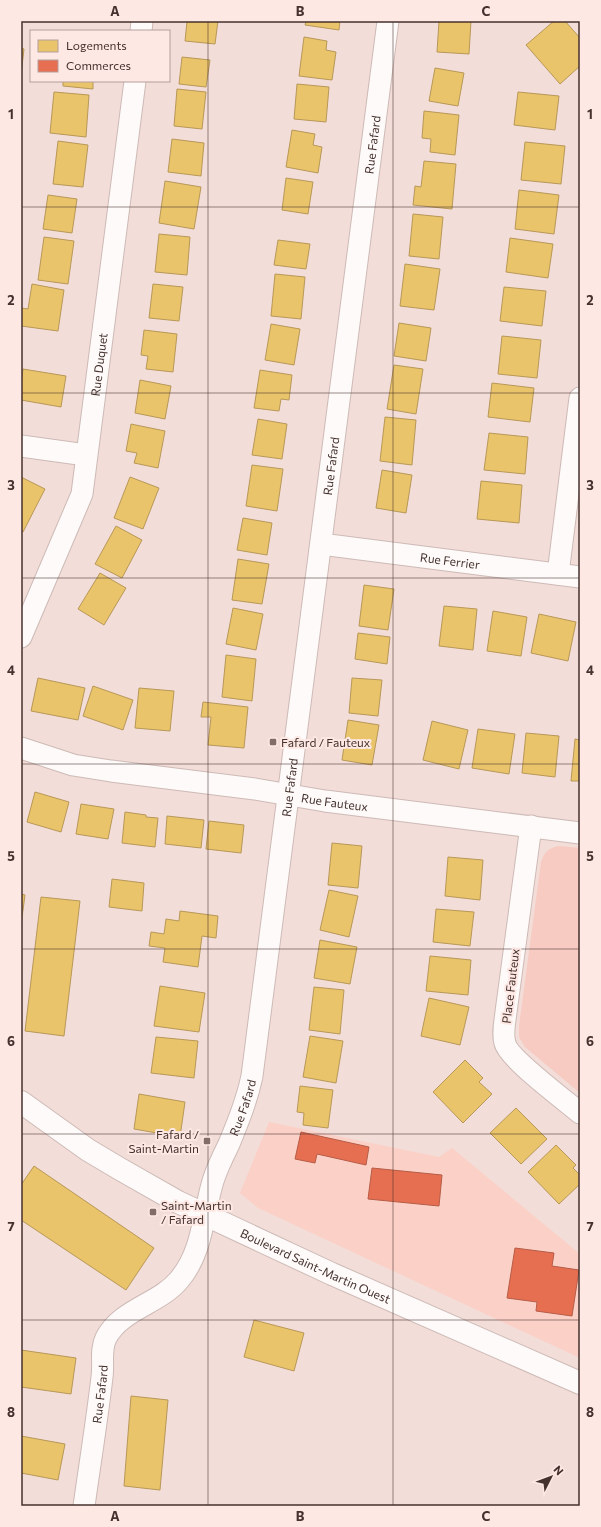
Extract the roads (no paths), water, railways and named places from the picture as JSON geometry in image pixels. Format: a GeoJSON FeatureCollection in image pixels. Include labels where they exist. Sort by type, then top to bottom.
{"type":"FeatureCollection","features":[{"type":"Feature","properties":{"kind":"main road","name":"Boulevard Saint-Martin Ouest"},"geometry":{"type":"LineString","coordinates":[[21,1102],[57,1129],[103,1160],[178,1202],[332,1274],[580,1383]]}},
{"type":"Feature","properties":{"kind":"street","name":"Rue Fafard"},"geometry":{"type":"LineString","coordinates":[[84,1506],[103,1375],[103,1348],[106,1338],[131,1312],[157,1298],[178,1281],[187,1269],[200,1241],[213,1180],[244,1107],[252,1076],[388,21]]}},
{"type":"Feature","properties":{"kind":"street","name":"Rue Duquet"},"geometry":{"type":"LineString","coordinates":[[21,637],[82,494],[134,82]]}},
{"type":"Feature","properties":{"kind":"street"},"geometry":{"type":"LineString","coordinates":[[558,574],[580,398]]}},
{"type":"Feature","properties":{"kind":"street"},"geometry":{"type":"LineString","coordinates":[[21,446],[86,454]]}},
{"type":"Feature","properties":{"kind":"street","name":"Rue Ferrier"},"geometry":{"type":"LineString","coordinates":[[321,544],[580,577]]}},
{"type":"Feature","properties":{"kind":"street","name":"Rue Fauteux"},"geometry":{"type":"LineString","coordinates":[[21,748],[73,765],[580,833]]}},
{"type":"Feature","properties":{"kind":"street","name":"Place Fauteux"},"geometry":{"type":"LineString","coordinates":[[531,826],[504,1034],[505,1045],[519,1062],[580,1113]]}},
{"type":"Feature","properties":{"kind":"place","name":"Fafard / Fauteux"},"geometry":{"type":"Point","coordinates":[273,742]}},
{"type":"Feature","properties":{"kind":"place","name":"Fafard / Saint-Martin"},"geometry":{"type":"Point","coordinates":[207,1141]}},
{"type":"Feature","properties":{"kind":"place","name":"Saint-Martin / Fafard"},"geometry":{"type":"Point","coordinates":[153,1212]}}]}
